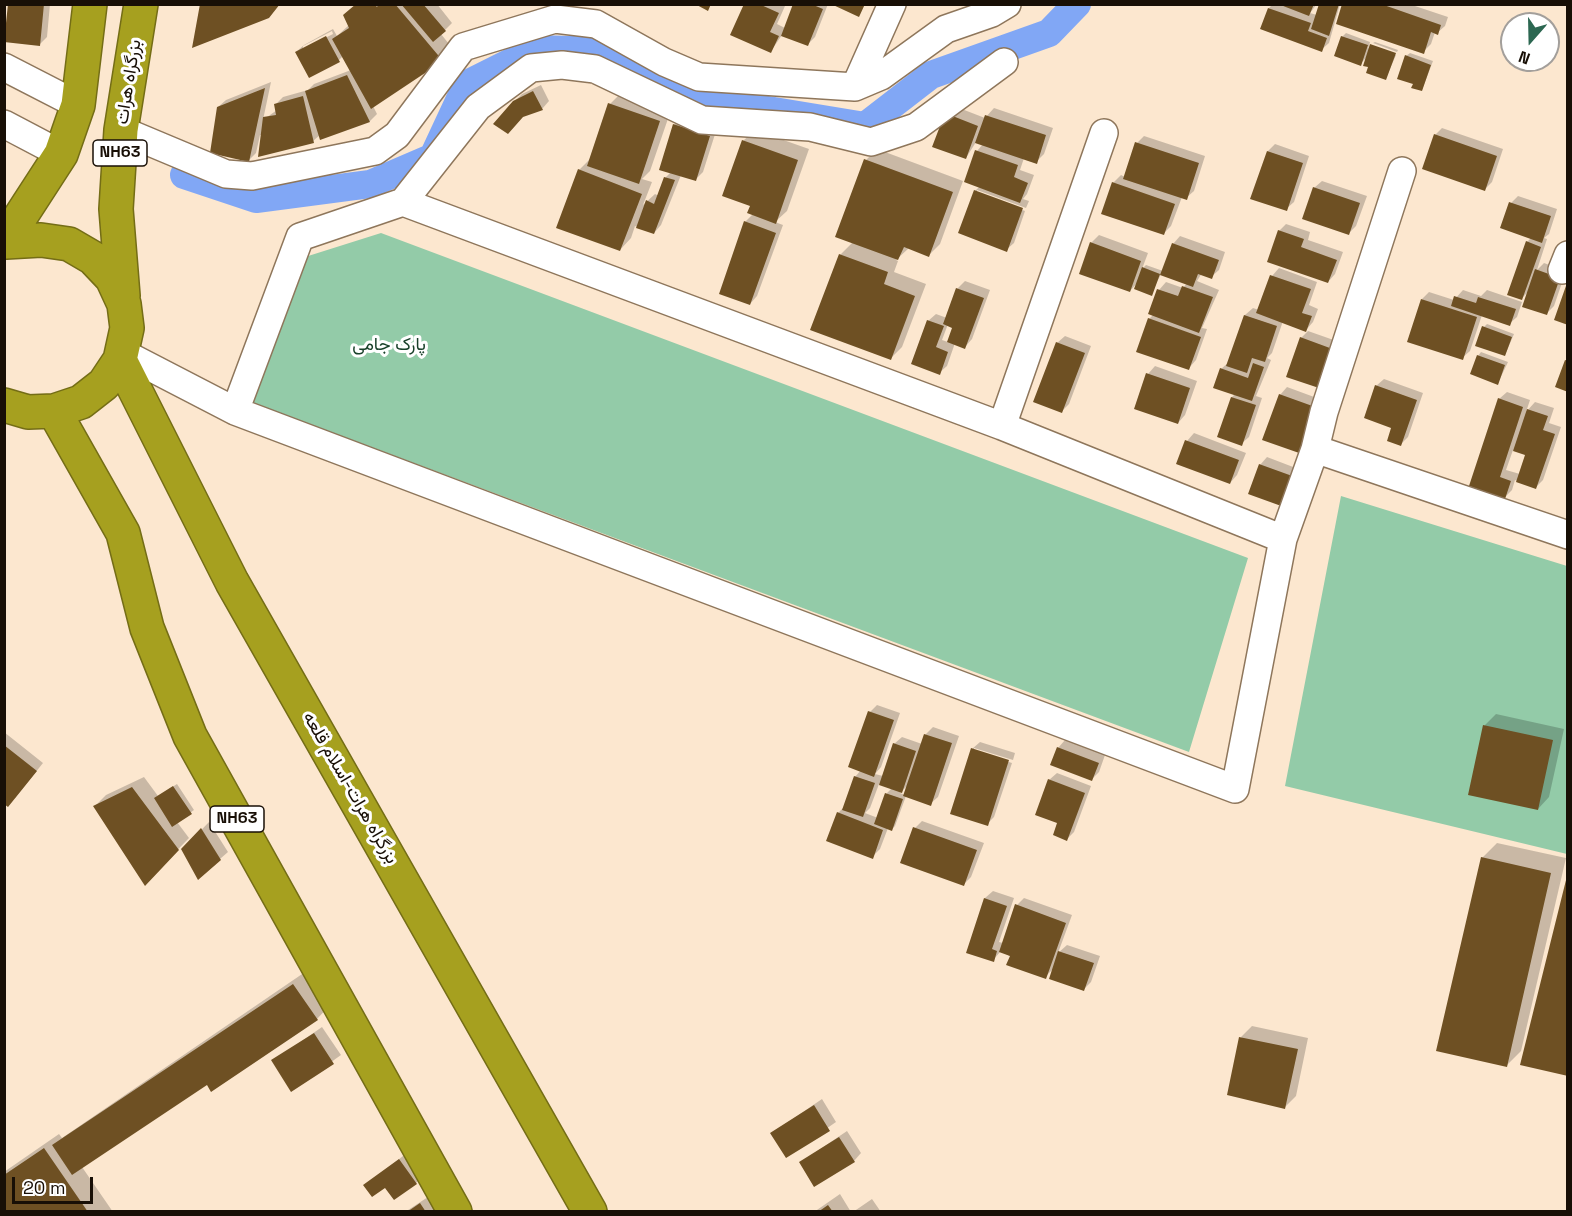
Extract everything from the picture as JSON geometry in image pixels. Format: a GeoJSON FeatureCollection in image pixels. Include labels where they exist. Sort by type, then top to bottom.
{"type":"FeatureCollection","features":[{"type":"Feature","properties":{"kind":"highway","name":"NH63"},"geometry":{"type":"LineString","coordinates":[[5,242],[61,154],[78,105],[90,4]]}},
{"type":"Feature","properties":{"kind":"highway","name":"بزرگراه هرات"},"geometry":{"type":"LineString","coordinates":[[124,304],[116,208],[121,130],[141,4]]}},
{"type":"Feature","properties":{"kind":"highway","name":"NH63"},"geometry":{"type":"LineString","coordinates":[[4,405],[28,411],[54,411],[81,402],[104,384],[121,356],[127,328],[124,304],[112,278],[93,258],[69,244],[41,240],[5,242]]}},
{"type":"Feature","properties":{"kind":"highway","name":"بزرگراه هرات-اسلام قلعه"},"geometry":{"type":"LineString","coordinates":[[121,356],[232,582],[590,1212]]}},
{"type":"Feature","properties":{"kind":"highway","name":"NH63"},"geometry":{"type":"LineString","coordinates":[[54,411],[123,533],[147,628],[190,736],[455,1212]]}},
{"type":"Feature","properties":{"kind":"street"},"geometry":{"type":"LineString","coordinates":[[855,87],[892,4]]}},
{"type":"Feature","properties":{"kind":"street"},"geometry":{"type":"LineString","coordinates":[[121,130],[226,174],[252,176],[375,151],[397,135],[463,47],[555,19],[596,24],[664,62],[699,77],[855,87],[881,76],[946,29],[992,13],[1007,4]]}},
{"type":"Feature","properties":{"kind":"street"},"geometry":{"type":"LineString","coordinates":[[235,411],[300,237],[403,202],[478,107],[531,68],[562,65],[595,69],[702,120],[810,127],[871,142],[916,127],[1004,63]]}},
{"type":"Feature","properties":{"kind":"street"},"geometry":{"type":"LineString","coordinates":[[4,67],[78,105]]}},
{"type":"Feature","properties":{"kind":"street"},"geometry":{"type":"LineString","coordinates":[[4,124],[61,154]]}},
{"type":"Feature","properties":{"kind":"street"},"geometry":{"type":"LineString","coordinates":[[1002,426],[1104,133]]}},
{"type":"Feature","properties":{"kind":"street"},"geometry":{"type":"LineString","coordinates":[[121,356],[235,411],[1235,789],[1283,539],[1315,449],[1324,412],[1402,171]]}},
{"type":"Feature","properties":{"kind":"street"},"geometry":{"type":"LineString","coordinates":[[403,202],[1002,426],[1283,539]]}},
{"type":"Feature","properties":{"kind":"street"},"geometry":{"type":"LineString","coordinates":[[1315,449],[1568,535]]}},
{"type":"Feature","properties":{"kind":"green space","name":"پارک جامی"},"geometry":{"type":"Polygon","coordinates":[[[381,233],[1248,558],[1189,752],[250,402],[305,257],[381,233]]]}},
{"type":"Feature","properties":{"kind":"green space"},"geometry":{"type":"Polygon","coordinates":[[[1341,496],[1567,566],[1567,854],[1285,786],[1341,496]]]}},
{"type":"Feature","properties":{"kind":"building"},"geometry":{"type":"Polygon","coordinates":[[[8,4],[44,4],[40,46],[4,42],[8,4]]]}},
{"type":"Feature","properties":{"kind":"building"},"geometry":{"type":"Polygon","coordinates":[[[200,4],[280,4],[269,18],[192,48],[200,4]]]}},
{"type":"Feature","properties":{"kind":"building"},"geometry":{"type":"Polygon","coordinates":[[[356,4],[374,4],[377,7],[379,4],[395,4],[443,61],[371,109],[332,39],[349,28],[343,15],[356,4]]]}},
{"type":"Feature","properties":{"kind":"building"},"geometry":{"type":"Polygon","coordinates":[[[401,4],[423,4],[446,31],[433,42],[401,4]]]}},
{"type":"Feature","properties":{"kind":"building"},"geometry":{"type":"Polygon","coordinates":[[[695,4],[711,4],[708,11],[695,4]]]}},
{"type":"Feature","properties":{"kind":"building"},"geometry":{"type":"Polygon","coordinates":[[[744,4],[759,4],[779,13],[770,32],[779,36],[771,53],[730,35],[744,4]]]}},
{"type":"Feature","properties":{"kind":"building"},"geometry":{"type":"Polygon","coordinates":[[[793,4],[811,4],[823,9],[808,46],[781,36],[793,4]]]}},
{"type":"Feature","properties":{"kind":"building"},"geometry":{"type":"Polygon","coordinates":[[[831,4],[865,4],[859,17],[831,4]]]}},
{"type":"Feature","properties":{"kind":"building"},"geometry":{"type":"Polygon","coordinates":[[[1278,4],[1314,4],[1309,16],[1278,4]]]}},
{"type":"Feature","properties":{"kind":"building"},"geometry":{"type":"Polygon","coordinates":[[[1319,4],[1339,4],[1329,36],[1311,29],[1319,4]]]}},
{"type":"Feature","properties":{"kind":"building"},"geometry":{"type":"Polygon","coordinates":[[[1342,4],[1381,4],[1441,25],[1438,35],[1431,32],[1424,54],[1336,24],[1342,4]]]}},
{"type":"Feature","properties":{"kind":"building"},"geometry":{"type":"Polygon","coordinates":[[[1268,8],[1311,23],[1308,31],[1327,38],[1322,52],[1260,29],[1268,8]]]}},
{"type":"Feature","properties":{"kind":"building"},"geometry":{"type":"Polygon","coordinates":[[[326,36],[340,62],[309,78],[295,52],[326,36]]]}},
{"type":"Feature","properties":{"kind":"building"},"geometry":{"type":"Polygon","coordinates":[[[1341,36],[1368,45],[1361,66],[1334,56],[1341,36]]]}},
{"type":"Feature","properties":{"kind":"building"},"geometry":{"type":"Polygon","coordinates":[[[1370,44],[1396,53],[1386,80],[1366,73],[1368,67],[1363,66],[1370,44]]]}},
{"type":"Feature","properties":{"kind":"building"},"geometry":{"type":"Polygon","coordinates":[[[1405,55],[1431,65],[1422,91],[1411,88],[1413,84],[1397,79],[1405,55]]]}},
{"type":"Feature","properties":{"kind":"building"},"geometry":{"type":"Polygon","coordinates":[[[347,75],[370,122],[320,140],[305,91],[347,75]]]}},
{"type":"Feature","properties":{"kind":"building"},"geometry":{"type":"Polygon","coordinates":[[[265,88],[249,162],[210,153],[217,107],[265,88]]]}},
{"type":"Feature","properties":{"kind":"building"},"geometry":{"type":"Polygon","coordinates":[[[533,91],[543,110],[523,117],[508,134],[493,124],[513,101],[533,91]]]}},
{"type":"Feature","properties":{"kind":"building"},"geometry":{"type":"Polygon","coordinates":[[[303,96],[314,143],[258,157],[263,117],[276,115],[274,104],[303,96]]]}},
{"type":"Feature","properties":{"kind":"building"},"geometry":{"type":"Polygon","coordinates":[[[608,103],[660,121],[639,184],[587,166],[608,103]]]}},
{"type":"Feature","properties":{"kind":"building"},"geometry":{"type":"Polygon","coordinates":[[[945,113],[978,126],[966,159],[932,147],[945,113]]]}},
{"type":"Feature","properties":{"kind":"building"},"geometry":{"type":"Polygon","coordinates":[[[985,115],[1046,135],[1037,164],[975,143],[985,115]]]}},
{"type":"Feature","properties":{"kind":"building"},"geometry":{"type":"Polygon","coordinates":[[[673,124],[710,136],[696,181],[659,170],[673,124]]]}},
{"type":"Feature","properties":{"kind":"building"},"geometry":{"type":"Polygon","coordinates":[[[1434,134],[1497,156],[1485,191],[1422,169],[1434,134]]]}},
{"type":"Feature","properties":{"kind":"building"},"geometry":{"type":"Polygon","coordinates":[[[742,140],[798,160],[776,224],[747,213],[750,206],[722,196],[742,140]]]}},
{"type":"Feature","properties":{"kind":"building"},"geometry":{"type":"Polygon","coordinates":[[[1135,142],[1199,163],[1187,200],[1123,179],[1135,142]]]}},
{"type":"Feature","properties":{"kind":"building"},"geometry":{"type":"Polygon","coordinates":[[[975,150],[1018,165],[1014,177],[1028,183],[1020,203],[964,182],[975,150]]]}},
{"type":"Feature","properties":{"kind":"building"},"geometry":{"type":"Polygon","coordinates":[[[1267,151],[1303,163],[1287,211],[1250,199],[1267,151]]]}},
{"type":"Feature","properties":{"kind":"building"},"geometry":{"type":"Polygon","coordinates":[[[864,159],[953,192],[929,257],[904,247],[898,260],[835,237],[864,159]]]}},
{"type":"Feature","properties":{"kind":"building"},"geometry":{"type":"Polygon","coordinates":[[[578,169],[642,194],[620,251],[556,228],[578,169]]]}},
{"type":"Feature","properties":{"kind":"building"},"geometry":{"type":"Polygon","coordinates":[[[664,177],[675,180],[654,234],[636,228],[646,200],[654,204],[664,177]]]}},
{"type":"Feature","properties":{"kind":"building"},"geometry":{"type":"Polygon","coordinates":[[[1112,182],[1175,204],[1164,235],[1101,214],[1112,182]]]}},
{"type":"Feature","properties":{"kind":"building"},"geometry":{"type":"Polygon","coordinates":[[[1313,187],[1360,203],[1349,235],[1302,219],[1313,187]]]}},
{"type":"Feature","properties":{"kind":"building"},"geometry":{"type":"Polygon","coordinates":[[[974,190],[1023,208],[1007,252],[958,233],[974,190]]]}},
{"type":"Feature","properties":{"kind":"building"},"geometry":{"type":"Polygon","coordinates":[[[1509,202],[1551,216],[1542,243],[1500,228],[1509,202]]]}},
{"type":"Feature","properties":{"kind":"building"},"geometry":{"type":"Polygon","coordinates":[[[744,221],[776,233],[750,305],[719,294],[744,221]]]}},
{"type":"Feature","properties":{"kind":"building"},"geometry":{"type":"Polygon","coordinates":[[[1278,230],[1304,239],[1301,247],[1337,260],[1328,283],[1267,262],[1278,230]]]}},
{"type":"Feature","properties":{"kind":"building"},"geometry":{"type":"Polygon","coordinates":[[[1526,241],[1541,247],[1522,300],[1507,295],[1526,241]]]}},
{"type":"Feature","properties":{"kind":"building"},"geometry":{"type":"Polygon","coordinates":[[[1090,242],[1141,261],[1130,292],[1079,274],[1090,242]]]}},
{"type":"Feature","properties":{"kind":"building"},"geometry":{"type":"Polygon","coordinates":[[[1172,243],[1219,260],[1212,279],[1198,274],[1193,287],[1160,275],[1172,243]]]}},
{"type":"Feature","properties":{"kind":"building"},"geometry":{"type":"Polygon","coordinates":[[[839,254],[888,272],[884,284],[915,296],[891,360],[810,330],[839,254]]]}},
{"type":"Feature","properties":{"kind":"building"},"geometry":{"type":"Polygon","coordinates":[[[1142,267],[1160,274],[1152,296],[1134,289],[1142,267]]]}},
{"type":"Feature","properties":{"kind":"building"},"geometry":{"type":"Polygon","coordinates":[[[1535,269],[1560,278],[1547,315],[1522,307],[1535,269]]]}},
{"type":"Feature","properties":{"kind":"building"},"geometry":{"type":"Polygon","coordinates":[[[1270,275],[1311,289],[1302,313],[1312,316],[1306,332],[1256,313],[1270,275]]]}},
{"type":"Feature","properties":{"kind":"building"},"geometry":{"type":"Polygon","coordinates":[[[1568,283],[1568,325],[1554,320],[1568,283]]]}},
{"type":"Feature","properties":{"kind":"building"},"geometry":{"type":"Polygon","coordinates":[[[1182,286],[1213,297],[1199,333],[1148,314],[1157,289],[1178,296],[1182,286]]]}},
{"type":"Feature","properties":{"kind":"building"},"geometry":{"type":"Polygon","coordinates":[[[956,288],[984,298],[965,349],[947,342],[952,328],[943,324],[956,288]]]}},
{"type":"Feature","properties":{"kind":"building"},"geometry":{"type":"Polygon","coordinates":[[[1454,296],[1476,303],[1478,297],[1516,309],[1510,326],[1451,306],[1454,296]]]}},
{"type":"Feature","properties":{"kind":"building"},"geometry":{"type":"Polygon","coordinates":[[[1421,299],[1477,317],[1463,360],[1407,342],[1421,299]]]}},
{"type":"Feature","properties":{"kind":"building"},"geometry":{"type":"Polygon","coordinates":[[[1244,315],[1277,326],[1265,362],[1252,358],[1247,373],[1226,366],[1244,315]]]}},
{"type":"Feature","properties":{"kind":"building"},"geometry":{"type":"Polygon","coordinates":[[[1148,318],[1201,337],[1189,370],[1136,352],[1148,318]]]}},
{"type":"Feature","properties":{"kind":"building"},"geometry":{"type":"Polygon","coordinates":[[[927,320],[944,326],[936,347],[948,352],[940,375],[911,364],[927,320]]]}},
{"type":"Feature","properties":{"kind":"building"},"geometry":{"type":"Polygon","coordinates":[[[1482,326],[1512,337],[1505,356],[1475,346],[1482,326]]]}},
{"type":"Feature","properties":{"kind":"building"},"geometry":{"type":"Polygon","coordinates":[[[1300,337],[1338,351],[1325,390],[1286,377],[1300,337]]]}},
{"type":"Feature","properties":{"kind":"building"},"geometry":{"type":"Polygon","coordinates":[[[1056,342],[1085,353],[1062,413],[1033,402],[1056,342]]]}},
{"type":"Feature","properties":{"kind":"building"},"geometry":{"type":"Polygon","coordinates":[[[1477,355],[1505,365],[1498,385],[1470,374],[1477,355]]]}},
{"type":"Feature","properties":{"kind":"building"},"geometry":{"type":"Polygon","coordinates":[[[1565,360],[1568,361],[1568,392],[1555,387],[1565,360]]]}},
{"type":"Feature","properties":{"kind":"building"},"geometry":{"type":"Polygon","coordinates":[[[1253,363],[1264,367],[1252,401],[1213,388],[1220,368],[1248,378],[1253,363]]]}},
{"type":"Feature","properties":{"kind":"building"},"geometry":{"type":"Polygon","coordinates":[[[1146,373],[1190,388],[1178,424],[1134,409],[1146,373]]]}},
{"type":"Feature","properties":{"kind":"building"},"geometry":{"type":"Polygon","coordinates":[[[1375,385],[1417,400],[1401,446],[1387,441],[1391,428],[1364,418],[1375,385]]]}},
{"type":"Feature","properties":{"kind":"building"},"geometry":{"type":"Polygon","coordinates":[[[1279,394],[1318,408],[1302,454],[1262,440],[1279,394]]]}},
{"type":"Feature","properties":{"kind":"building"},"geometry":{"type":"Polygon","coordinates":[[[1231,397],[1256,405],[1242,446],[1217,437],[1231,397]]]}},
{"type":"Feature","properties":{"kind":"building"},"geometry":{"type":"Polygon","coordinates":[[[1498,398],[1523,407],[1500,477],[1511,481],[1505,499],[1469,486],[1498,398]]]}},
{"type":"Feature","properties":{"kind":"building"},"geometry":{"type":"Polygon","coordinates":[[[1527,409],[1548,416],[1543,430],[1555,434],[1536,489],[1516,482],[1525,455],[1513,451],[1527,409]]]}},
{"type":"Feature","properties":{"kind":"building"},"geometry":{"type":"Polygon","coordinates":[[[1185,440],[1239,460],[1230,484],[1176,464],[1185,440]]]}},
{"type":"Feature","properties":{"kind":"building"},"geometry":{"type":"Polygon","coordinates":[[[1259,464],[1295,477],[1284,507],[1248,494],[1259,464]]]}},
{"type":"Feature","properties":{"kind":"building"},"geometry":{"type":"Polygon","coordinates":[[[868,711],[894,720],[874,777],[848,767],[868,711]]]}},
{"type":"Feature","properties":{"kind":"building"},"geometry":{"type":"Polygon","coordinates":[[[1483,725],[1553,740],[1538,810],[1468,795],[1483,725]]]}},
{"type":"Feature","properties":{"kind":"building"},"geometry":{"type":"Polygon","coordinates":[[[924,734],[952,743],[931,806],[903,796],[924,734]]]}},
{"type":"Feature","properties":{"kind":"building"},"geometry":{"type":"Polygon","coordinates":[[[893,743],[916,751],[902,793],[879,785],[893,743]]]}},
{"type":"Feature","properties":{"kind":"building"},"geometry":{"type":"Polygon","coordinates":[[[4,745],[37,771],[8,807],[4,804],[4,745]]]}},
{"type":"Feature","properties":{"kind":"building"},"geometry":{"type":"Polygon","coordinates":[[[1057,747],[1099,763],[1092,781],[1050,765],[1057,747]]]}},
{"type":"Feature","properties":{"kind":"building"},"geometry":{"type":"Polygon","coordinates":[[[971,748],[1009,760],[988,826],[950,814],[971,748]]]}},
{"type":"Feature","properties":{"kind":"building"},"geometry":{"type":"Polygon","coordinates":[[[854,776],[875,783],[863,817],[842,810],[854,776]]]}},
{"type":"Feature","properties":{"kind":"building"},"geometry":{"type":"Polygon","coordinates":[[[1048,779],[1085,793],[1067,841],[1053,835],[1057,823],[1035,815],[1048,779]]]}},
{"type":"Feature","properties":{"kind":"building"},"geometry":{"type":"Polygon","coordinates":[[[173,786],[192,814],[172,827],[154,798],[173,786]]]}},
{"type":"Feature","properties":{"kind":"building"},"geometry":{"type":"Polygon","coordinates":[[[132,787],[179,850],[145,886],[93,806],[132,787]]]}},
{"type":"Feature","properties":{"kind":"building"},"geometry":{"type":"Polygon","coordinates":[[[885,793],[903,799],[892,831],[874,824],[885,793]]]}},
{"type":"Feature","properties":{"kind":"building"},"geometry":{"type":"Polygon","coordinates":[[[837,812],[883,830],[873,859],[826,841],[837,812]]]}},
{"type":"Feature","properties":{"kind":"building"},"geometry":{"type":"Polygon","coordinates":[[[913,827],[977,850],[964,886],[900,863],[913,827]]]}},
{"type":"Feature","properties":{"kind":"building"},"geometry":{"type":"Polygon","coordinates":[[[201,828],[221,860],[198,880],[181,849],[201,828]]]}},
{"type":"Feature","properties":{"kind":"building"},"geometry":{"type":"Polygon","coordinates":[[[1481,857],[1551,873],[1507,1067],[1436,1051],[1481,857]]]}},
{"type":"Feature","properties":{"kind":"building"},"geometry":{"type":"Polygon","coordinates":[[[1568,872],[1568,1076],[1520,1065],[1568,872]]]}},
{"type":"Feature","properties":{"kind":"building"},"geometry":{"type":"Polygon","coordinates":[[[984,898],[1007,906],[992,949],[997,951],[994,962],[966,953],[984,898]]]}},
{"type":"Feature","properties":{"kind":"building"},"geometry":{"type":"Polygon","coordinates":[[[1015,904],[1066,923],[1046,979],[1006,965],[1010,956],[999,952],[1015,904]]]}},
{"type":"Feature","properties":{"kind":"building"},"geometry":{"type":"Polygon","coordinates":[[[1058,951],[1094,963],[1084,991],[1049,979],[1058,951]]]}},
{"type":"Feature","properties":{"kind":"building"},"geometry":{"type":"Polygon","coordinates":[[[293,984],[318,1020],[211,1092],[207,1085],[72,1175],[52,1145],[293,984]]]}},
{"type":"Feature","properties":{"kind":"building"},"geometry":{"type":"Polygon","coordinates":[[[314,1033],[334,1064],[291,1092],[271,1060],[314,1033]]]}},
{"type":"Feature","properties":{"kind":"building"},"geometry":{"type":"Polygon","coordinates":[[[1239,1037],[1298,1049],[1285,1109],[1227,1095],[1239,1037]]]}},
{"type":"Feature","properties":{"kind":"building"},"geometry":{"type":"Polygon","coordinates":[[[814,1105],[830,1131],[786,1158],[770,1133],[814,1105]]]}},
{"type":"Feature","properties":{"kind":"building"},"geometry":{"type":"Polygon","coordinates":[[[839,1137],[855,1162],[814,1187],[799,1162],[839,1137]]]}},
{"type":"Feature","properties":{"kind":"building"},"geometry":{"type":"Polygon","coordinates":[[[44,1148],[88,1212],[4,1212],[4,1175],[44,1148]]]}},
{"type":"Feature","properties":{"kind":"building"},"geometry":{"type":"Polygon","coordinates":[[[399,1159],[417,1184],[394,1200],[385,1188],[372,1197],[363,1185],[399,1159]]]}},
{"type":"Feature","properties":{"kind":"building"},"geometry":{"type":"Polygon","coordinates":[[[420,1203],[426,1212],[407,1212],[420,1203]]]}},
{"type":"Feature","properties":{"kind":"building"},"geometry":{"type":"Polygon","coordinates":[[[828,1205],[833,1212],[818,1212],[828,1205]]]}},
{"type":"Feature","properties":{"kind":"waterway"},"geometry":{"type":"LineString","coordinates":[[184,175],[256,199],[370,184],[433,157],[467,84],[537,49],[608,51],[695,98],[865,126],[931,75],[1049,33],[1077,4]]}}]}
